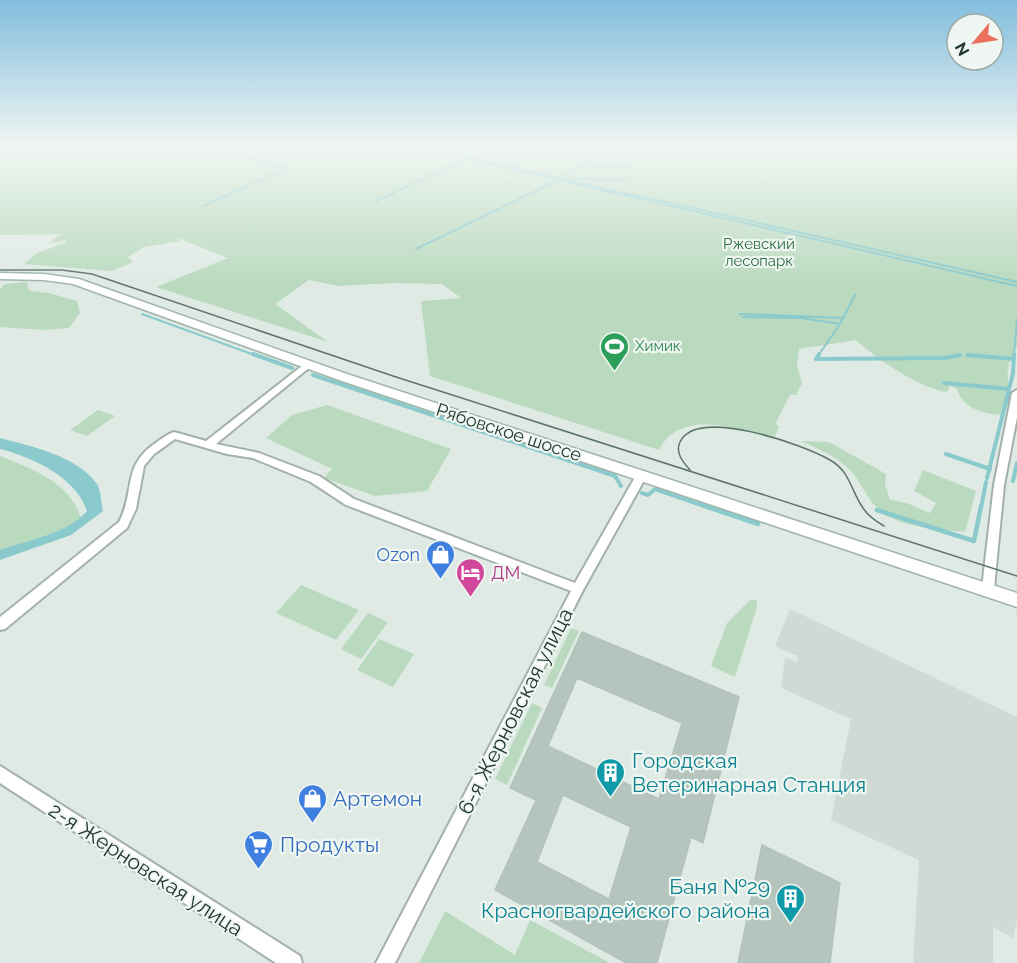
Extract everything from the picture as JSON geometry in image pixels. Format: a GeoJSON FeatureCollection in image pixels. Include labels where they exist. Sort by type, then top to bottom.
{"type":"FeatureCollection","features":[{"type":"Feature","properties":{"kind":"main road","name":"Рябовское шоссе"},"geometry":{"type":"LineString","coordinates":[[0,276],[75,281],[308,365],[988,588],[1017,600]]}},
{"type":"Feature","properties":{"kind":"street"},"geometry":{"type":"LineString","coordinates":[[207,446],[308,365]]}},
{"type":"Feature","properties":{"kind":"street"},"geometry":{"type":"LineString","coordinates":[[988,588],[999,485],[1017,393]]}},
{"type":"Feature","properties":{"kind":"street","name":"6-я Жерновская улица"},"geometry":{"type":"LineString","coordinates":[[0,625],[123,525],[130,513],[136,472],[145,456],[174,435],[207,446],[255,455],[315,479],[350,502],[579,589],[385,963]]}},
{"type":"Feature","properties":{"kind":"street"},"geometry":{"type":"LineString","coordinates":[[579,589],[642,475]]}},
{"type":"Feature","properties":{"kind":"street","name":"2-я Жерновская улица"},"geometry":{"type":"LineString","coordinates":[[0,774],[293,963]]}},
{"type":"Feature","properties":{"kind":"shaded area"},"geometry":{"type":"Polygon","coordinates":[[[790,609],[1017,717],[1017,919],[1013,938],[993,927],[993,963],[913,963],[919,860],[831,820],[851,719],[781,688],[785,658],[797,662],[798,656],[775,646],[790,609]]]}},
{"type":"Feature","properties":{"kind":"green space","name":"Ржевский лесопарк"},"geometry":{"type":"Polygon","coordinates":[[[0,193],[1017,193],[1017,346],[1011,358],[1008,377],[1012,396],[1001,415],[974,409],[964,401],[957,389],[950,386],[947,392],[936,390],[912,379],[875,356],[856,340],[799,349],[797,366],[802,383],[796,395],[790,395],[775,424],[779,426],[774,439],[744,430],[695,425],[681,429],[669,437],[659,450],[430,376],[421,301],[461,298],[442,284],[394,283],[339,286],[309,280],[275,304],[328,342],[156,287],[228,258],[175,237],[180,241],[144,247],[128,257],[133,262],[112,271],[24,264],[37,253],[67,242],[65,240],[49,244],[59,235],[69,234],[0,235],[0,193]]]}},
{"type":"Feature","properties":{"kind":"green space"},"geometry":{"type":"Polygon","coordinates":[[[27,282],[29,291],[49,293],[77,301],[80,313],[69,328],[45,330],[0,327],[0,289],[5,284],[27,282]]]}},
{"type":"Feature","properties":{"kind":"green space"},"geometry":{"type":"Polygon","coordinates":[[[327,405],[451,449],[427,491],[375,496],[324,478],[332,469],[266,438],[292,415],[327,405]]]}},
{"type":"Feature","properties":{"kind":"green space"},"geometry":{"type":"Polygon","coordinates":[[[98,410],[115,416],[87,436],[70,430],[98,410]]]}},
{"type":"Feature","properties":{"kind":"green space"},"geometry":{"type":"Polygon","coordinates":[[[801,441],[829,442],[886,474],[885,484],[890,500],[907,503],[930,513],[936,503],[914,491],[923,470],[976,491],[965,532],[923,527],[892,518],[878,509],[854,474],[844,464],[801,441]]]}},
{"type":"Feature","properties":{"kind":"green space"},"geometry":{"type":"Polygon","coordinates":[[[0,456],[37,472],[59,486],[76,506],[81,518],[72,528],[0,555],[0,456]]]}},
{"type":"Feature","properties":{"kind":"green space"},"geometry":{"type":"Polygon","coordinates":[[[301,585],[359,610],[336,640],[276,613],[301,585]]]}},
{"type":"Feature","properties":{"kind":"green space"},"geometry":{"type":"Polygon","coordinates":[[[750,600],[757,600],[757,607],[735,677],[711,666],[727,623],[750,600]]]}},
{"type":"Feature","properties":{"kind":"green space"},"geometry":{"type":"Polygon","coordinates":[[[368,613],[388,622],[361,659],[341,649],[368,613]]]}},
{"type":"Feature","properties":{"kind":"green space"},"geometry":{"type":"Polygon","coordinates":[[[571,628],[579,631],[552,688],[544,685],[571,628]]]}},
{"type":"Feature","properties":{"kind":"green space"},"geometry":{"type":"Polygon","coordinates":[[[379,639],[414,654],[393,687],[357,670],[379,639]]]}},
{"type":"Feature","properties":{"kind":"green space"},"geometry":{"type":"Polygon","coordinates":[[[532,703],[542,708],[507,785],[495,779],[532,703]]]}},
{"type":"Feature","properties":{"kind":"green space"},"geometry":{"type":"Polygon","coordinates":[[[445,911],[515,955],[530,920],[610,963],[419,963],[445,911]]]}},
{"type":"Feature","properties":{"kind":"water"},"geometry":{"type":"Polygon","coordinates":[[[0,438],[53,454],[78,466],[97,484],[103,511],[71,535],[0,560],[0,550],[58,531],[79,519],[87,511],[73,488],[63,479],[39,463],[0,449],[0,438]]]}},
{"type":"Feature","properties":{"kind":"building","name":"Городская Ветеринарная Станция"},"geometry":{"type":"Polygon","coordinates":[[[582,632],[739,697],[703,843],[691,837],[657,963],[626,963],[495,890],[536,800],[510,788],[582,632]],[[577,678],[548,746],[659,799],[682,723],[577,678]],[[563,795],[537,862],[609,899],[631,827],[563,795]]]}},
{"type":"Feature","properties":{"kind":"building","name":"Баня №29 Красногвардейского района"},"geometry":{"type":"Polygon","coordinates":[[[762,845],[840,883],[830,963],[738,963],[762,845]]]}},
{"type":"Feature","properties":{"kind":"waterway"},"geometry":{"type":"LineString","coordinates":[[204,206],[232,193]]}},
{"type":"Feature","properties":{"kind":"waterway"},"geometry":{"type":"LineString","coordinates":[[375,202],[394,193]]}},
{"type":"Feature","properties":{"kind":"waterway"},"geometry":{"type":"LineString","coordinates":[[416,249],[531,193]]}},
{"type":"Feature","properties":{"kind":"waterway"},"geometry":{"type":"LineString","coordinates":[[614,193],[1017,286]]}},
{"type":"Feature","properties":{"kind":"waterway"},"geometry":{"type":"LineString","coordinates":[[623,193],[649,199]]}},
{"type":"Feature","properties":{"kind":"waterway"},"geometry":{"type":"LineString","coordinates":[[653,199],[1017,282]]}},
{"type":"Feature","properties":{"kind":"waterway"},"geometry":{"type":"LineString","coordinates":[[840,324],[855,295]]}},
{"type":"Feature","properties":{"kind":"waterway"},"geometry":{"type":"LineString","coordinates":[[142,314],[257,356]]}},
{"type":"Feature","properties":{"kind":"waterway"},"geometry":{"type":"LineString","coordinates":[[740,314],[843,318]]}},
{"type":"Feature","properties":{"kind":"waterway"},"geometry":{"type":"LineString","coordinates":[[743,317],[801,318],[840,324]]}},
{"type":"Feature","properties":{"kind":"waterway"},"geometry":{"type":"LineString","coordinates":[[1014,356],[1017,319]]}},
{"type":"Feature","properties":{"kind":"waterway"},"geometry":{"type":"LineString","coordinates":[[818,356],[840,324]]}},
{"type":"Feature","properties":{"kind":"waterway"},"geometry":{"type":"LineString","coordinates":[[253,354],[292,368]]}},
{"type":"Feature","properties":{"kind":"waterway"},"geometry":{"type":"LineString","coordinates":[[819,354],[816,359],[944,358],[960,355],[957,356]]}},
{"type":"Feature","properties":{"kind":"waterway"},"geometry":{"type":"LineString","coordinates":[[1014,354],[1014,359]]}},
{"type":"Feature","properties":{"kind":"waterway"},"geometry":{"type":"LineString","coordinates":[[970,356],[967,355],[1014,359]]}},
{"type":"Feature","properties":{"kind":"waterway"},"geometry":{"type":"LineString","coordinates":[[989,469],[1013,373],[1014,359]]}},
{"type":"Feature","properties":{"kind":"waterway"},"geometry":{"type":"LineString","coordinates":[[313,375],[615,476],[621,486]]}},
{"type":"Feature","properties":{"kind":"waterway"},"geometry":{"type":"LineString","coordinates":[[944,383],[1009,389]]}},
{"type":"Feature","properties":{"kind":"waterway"},"geometry":{"type":"LineString","coordinates":[[946,454],[989,469]]}},
{"type":"Feature","properties":{"kind":"waterway"},"geometry":{"type":"LineString","coordinates":[[1013,481],[1017,463]]}},
{"type":"Feature","properties":{"kind":"waterway"},"geometry":{"type":"LineString","coordinates":[[987,478],[989,469]]}},
{"type":"Feature","properties":{"kind":"waterway"},"geometry":{"type":"LineString","coordinates":[[981,508],[986,482]]}},
{"type":"Feature","properties":{"kind":"waterway"},"geometry":{"type":"LineString","coordinates":[[642,493],[648,495],[655,489],[710,508]]}},
{"type":"Feature","properties":{"kind":"waterway"},"geometry":{"type":"LineString","coordinates":[[705,506],[758,524]]}},
{"type":"Feature","properties":{"kind":"waterway"},"geometry":{"type":"LineString","coordinates":[[877,510],[974,541],[981,506]]}},
{"type":"Feature","properties":{"kind":"tram line"},"geometry":{"type":"LineString","coordinates":[[0,270],[62,270],[92,274],[393,376],[1017,576]]}},
{"type":"Feature","properties":{"kind":"tram line"},"geometry":{"type":"LineString","coordinates":[[690,470],[682,461],[678,450],[680,442],[690,432],[707,428],[728,428],[776,438],[817,453],[837,465],[846,476],[865,511],[884,526]]}},
{"type":"Feature","properties":{"kind":"place","name":"Химик"},"geometry":{"type":"Point","coordinates":[614,372]}},
{"type":"Feature","properties":{"kind":"place","name":"Ozon"},"geometry":{"type":"Point","coordinates":[441,580]}},
{"type":"Feature","properties":{"kind":"place","name":"ДМ"},"geometry":{"type":"Point","coordinates":[470,598]}},
{"type":"Feature","properties":{"kind":"place","name":"Городская Ветеринарная Станция"},"geometry":{"type":"Point","coordinates":[611,798]}},
{"type":"Feature","properties":{"kind":"place","name":"Артемон"},"geometry":{"type":"Point","coordinates":[312,824]}},
{"type":"Feature","properties":{"kind":"place","name":"Продукты"},"geometry":{"type":"Point","coordinates":[259,870]}},
{"type":"Feature","properties":{"kind":"place","name":"Баня №29 Красногвардейского района"},"geometry":{"type":"Point","coordinates":[791,924]}}]}
